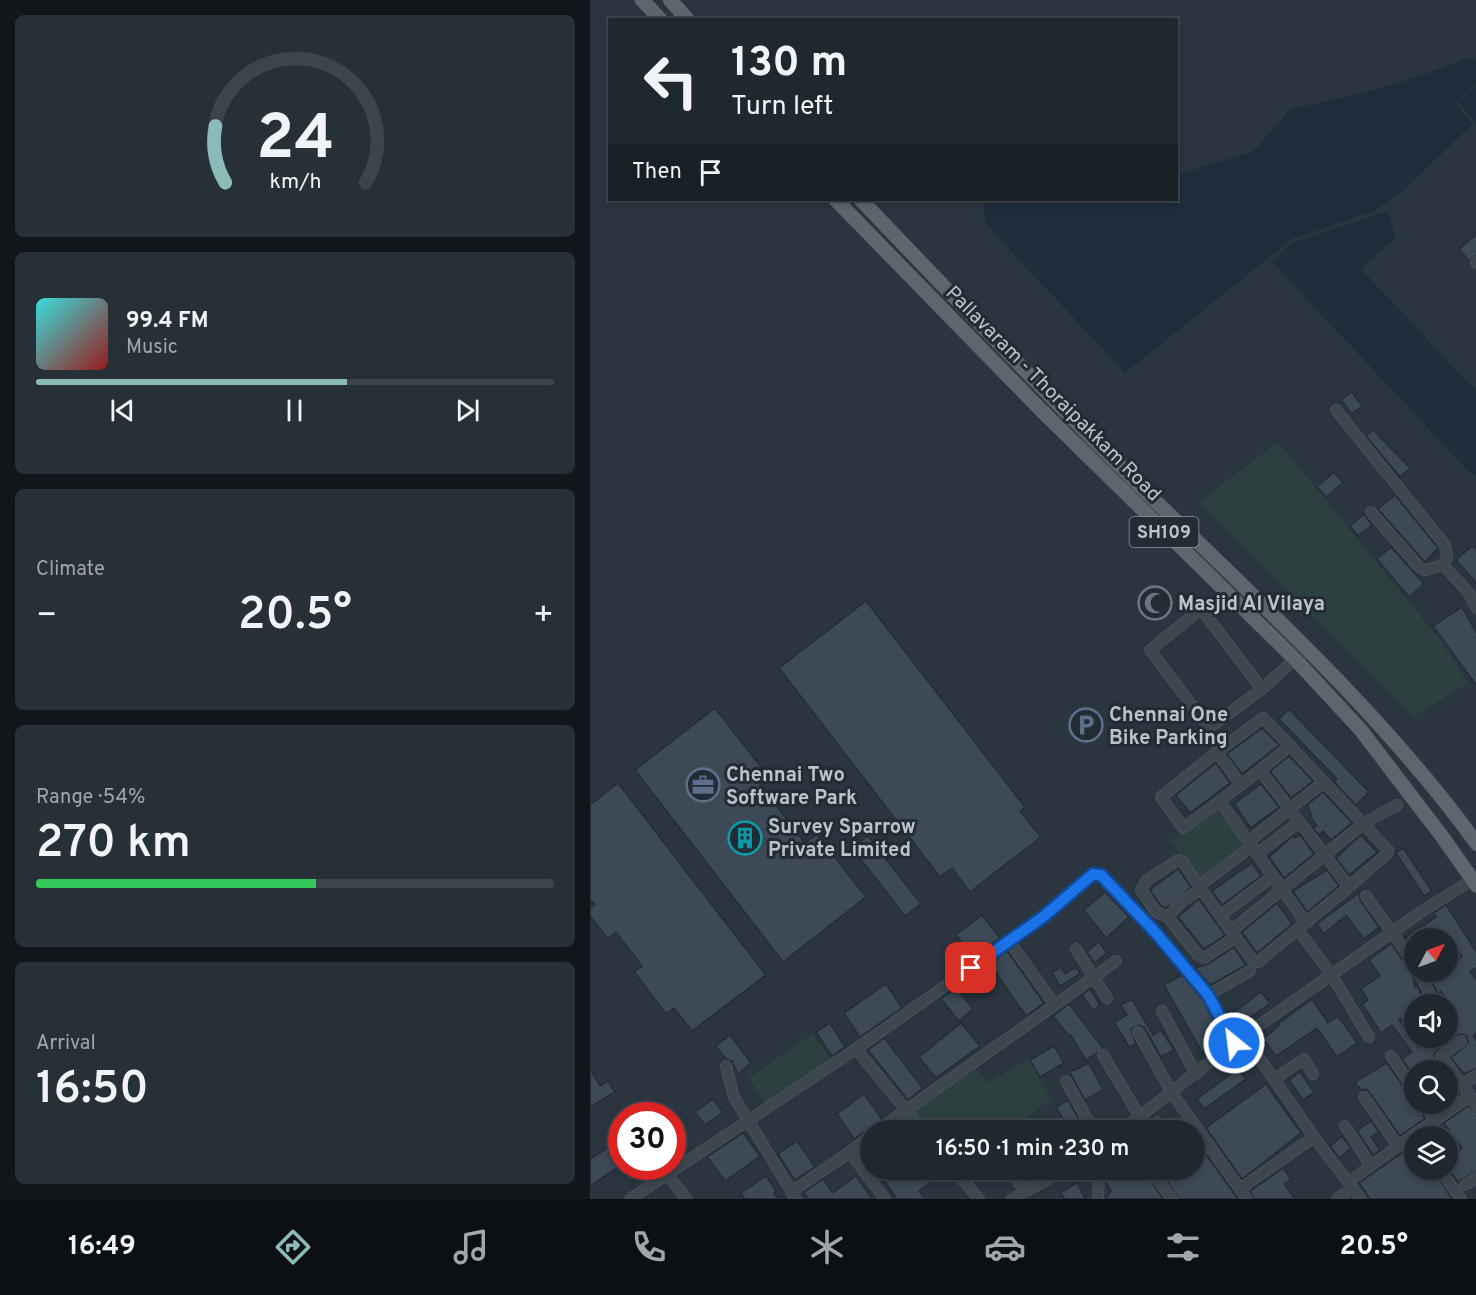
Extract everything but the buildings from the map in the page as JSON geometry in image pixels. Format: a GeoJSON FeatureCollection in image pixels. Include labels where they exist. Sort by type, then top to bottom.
{"type":"FeatureCollection","features":[{"type":"Feature","properties":{"kind":"main road"},"geometry":{"type":"LineString","coordinates":[[642,0],[659,18]]}},
{"type":"Feature","properties":{"kind":"main road"},"geometry":{"type":"LineString","coordinates":[[670,0],[686,18]]}},
{"type":"Feature","properties":{"kind":"main road","name":"Pallavaram - Thoraipakkam Road"},"geometry":{"type":"LineString","coordinates":[[837,201],[1042,411],[1295,660],[1360,729],[1441,834],[1474,883]]}},
{"type":"Feature","properties":{"kind":"main road","name":"Pallavaram - Thoraipakkam Road"},"geometry":{"type":"LineString","coordinates":[[862,201],[1054,401],[1313,656],[1454,812],[1476,844]]}},
{"type":"Feature","properties":{"kind":"street"},"geometry":{"type":"LineString","coordinates":[[1336,410],[1445,545],[1447,557],[1443,565],[1425,570],[1419,567],[1371,512]]}},
{"type":"Feature","properties":{"kind":"street"},"geometry":{"type":"LineString","coordinates":[[1443,565],[1473,590],[1476,609]]}},
{"type":"Feature","properties":{"kind":"street"},"geometry":{"type":"LineString","coordinates":[[1262,689],[1201,609],[1150,650],[1209,728],[1262,689],[1295,660]]}},
{"type":"Feature","properties":{"kind":"street"},"geometry":{"type":"LineString","coordinates":[[1290,746],[1183,828],[1161,797],[1263,717],[1367,826],[1388,852],[1301,929],[1258,962],[1253,961],[1234,934],[1221,915],[1182,862],[1178,860],[1144,883],[1141,890],[1156,912],[1170,918],[1198,955],[1204,958],[1234,934],[1325,854],[1367,826],[1399,808]]}},
{"type":"Feature","properties":{"kind":"street"},"geometry":{"type":"LineString","coordinates":[[1217,752],[1241,784]]}},
{"type":"Feature","properties":{"kind":"street"},"geometry":{"type":"LineString","coordinates":[[1260,771],[1349,887]]}},
{"type":"Feature","properties":{"kind":"street"},"geometry":{"type":"LineString","coordinates":[[1170,918],[1174,908],[1252,847],[1289,810],[1324,782]]}},
{"type":"Feature","properties":{"kind":"street"},"geometry":{"type":"LineString","coordinates":[[1220,801],[1283,890],[1301,929],[1369,1037]]}},
{"type":"Feature","properties":{"kind":"street"},"geometry":{"type":"LineString","coordinates":[[1252,847],[1299,822]]}},
{"type":"Feature","properties":{"kind":"street"},"geometry":{"type":"LineString","coordinates":[[686,1163],[747,1119],[856,1049],[1043,917],[1093,874],[1101,875],[1156,933],[1208,995],[1234,1043]]}},
{"type":"Feature","properties":{"kind":"street"},"geometry":{"type":"LineString","coordinates":[[1221,915],[1273,876]]}},
{"type":"Feature","properties":{"kind":"street"},"geometry":{"type":"LineString","coordinates":[[1136,1120],[1234,1043],[1331,974],[1474,883]]}},
{"type":"Feature","properties":{"kind":"street"},"geometry":{"type":"LineString","coordinates":[[1366,896],[1404,949]]}},
{"type":"Feature","properties":{"kind":"street"},"geometry":{"type":"LineString","coordinates":[[1009,941],[1055,1005]]}},
{"type":"Feature","properties":{"kind":"street"},"geometry":{"type":"LineString","coordinates":[[1076,949],[1107,998]]}},
{"type":"Feature","properties":{"kind":"street"},"geometry":{"type":"LineString","coordinates":[[892,1120],[1116,961]]}},
{"type":"Feature","properties":{"kind":"street"},"geometry":{"type":"LineString","coordinates":[[1208,995],[1250,971]]}},
{"type":"Feature","properties":{"kind":"street"},"geometry":{"type":"LineString","coordinates":[[1162,1011],[1196,1074]]}},
{"type":"Feature","properties":{"kind":"street"},"geometry":{"type":"LineString","coordinates":[[1138,1032],[1186,1120]]}},
{"type":"Feature","properties":{"kind":"street"},"geometry":{"type":"LineString","coordinates":[[1244,1036],[1314,1137],[1361,1199]]}},
{"type":"Feature","properties":{"kind":"street"},"geometry":{"type":"LineString","coordinates":[[1461,1041],[1441,1056],[1476,1106]]}},
{"type":"Feature","properties":{"kind":"street"},"geometry":{"type":"LineString","coordinates":[[856,1049],[914,1120]]}},
{"type":"Feature","properties":{"kind":"street"},"geometry":{"type":"LineString","coordinates":[[1103,1055],[1140,1117]]}},
{"type":"Feature","properties":{"kind":"street"},"geometry":{"type":"LineString","coordinates":[[1391,1056],[1404,1075]]}},
{"type":"Feature","properties":{"kind":"street"},"geometry":{"type":"LineString","coordinates":[[1274,1079],[1304,1059],[1313,1074]]}},
{"type":"Feature","properties":{"kind":"street"},"geometry":{"type":"LineString","coordinates":[[726,1066],[734,1097],[794,1195],[860,1144]]}},
{"type":"Feature","properties":{"kind":"street"},"geometry":{"type":"LineString","coordinates":[[1461,1085],[1476,1075]]}},
{"type":"Feature","properties":{"kind":"street"},"geometry":{"type":"LineString","coordinates":[[1066,1081],[1088,1120]]}},
{"type":"Feature","properties":{"kind":"street"},"geometry":{"type":"LineString","coordinates":[[1357,1176],[1469,1096]]}},
{"type":"Feature","properties":{"kind":"street"},"geometry":{"type":"LineString","coordinates":[[1364,1097],[1398,1146]]}},
{"type":"Feature","properties":{"kind":"street"},"geometry":{"type":"LineString","coordinates":[[1431,1114],[1435,1120]]}},
{"type":"Feature","properties":{"kind":"street"},"geometry":{"type":"LineString","coordinates":[[1345,1126],[1371,1166]]}},
{"type":"Feature","properties":{"kind":"street"},"geometry":{"type":"LineString","coordinates":[[1240,1189],[1314,1137]]}},
{"type":"Feature","properties":{"kind":"street"},"geometry":{"type":"LineString","coordinates":[[1205,1146],[1247,1199]]}},
{"type":"Feature","properties":{"kind":"street"},"geometry":{"type":"LineString","coordinates":[[850,1152],[885,1199]]}},
{"type":"Feature","properties":{"kind":"street"},"geometry":{"type":"LineString","coordinates":[[1465,1185],[1476,1177]]}},
{"type":"Feature","properties":{"kind":"street"},"geometry":{"type":"LineString","coordinates":[[630,1199],[661,1180]]}},
{"type":"Feature","properties":{"kind":"street"},"geometry":{"type":"LineString","coordinates":[[671,1180],[687,1199]]}},
{"type":"Feature","properties":{"kind":"street"},"geometry":{"type":"LineString","coordinates":[[963,1180],[979,1199]]}},
{"type":"Feature","properties":{"kind":"street"},"geometry":{"type":"LineString","coordinates":[[1017,1180],[1022,1188]]}},
{"type":"Feature","properties":{"kind":"street"},"geometry":{"type":"LineString","coordinates":[[1012,1199],[1030,1180]]}},
{"type":"Feature","properties":{"kind":"street"},"geometry":{"type":"LineString","coordinates":[[1022,1188],[1037,1180]]}},
{"type":"Feature","properties":{"kind":"street"},"geometry":{"type":"LineString","coordinates":[[1098,1199],[1099,1180]]}},
{"type":"Feature","properties":{"kind":"street"},"geometry":{"type":"LineString","coordinates":[[1158,1180],[1172,1199]]}},
{"type":"Feature","properties":{"kind":"street"},"geometry":{"type":"LineString","coordinates":[[1447,1180],[1461,1199]]}},
{"type":"Feature","properties":{"kind":"street"},"geometry":{"type":"LineString","coordinates":[[1337,1199],[1353,1188]]}},
{"type":"Feature","properties":{"kind":"green space"},"geometry":{"type":"Polygon","coordinates":[[[1278,442],[1440,640],[1468,683],[1413,717],[1199,502],[1278,442]]]}},
{"type":"Feature","properties":{"kind":"green space"},"geometry":{"type":"Polygon","coordinates":[[[1218,806],[1246,844],[1199,880],[1170,841],[1218,806]]]}},
{"type":"Feature","properties":{"kind":"green space"},"geometry":{"type":"Polygon","coordinates":[[[813,1033],[831,1061],[765,1103],[749,1078],[813,1033]]]}},
{"type":"Feature","properties":{"kind":"green space"},"geometry":{"type":"Polygon","coordinates":[[[1029,1059],[1051,1099],[1023,1120],[920,1120],[914,1112],[976,1069],[988,1083],[1029,1059]]]}},
{"type":"Feature","properties":{"kind":"water"},"geometry":{"type":"Polygon","coordinates":[[[1466,58],[1476,61],[1476,82],[1456,104],[1473,124],[1400,193],[1374,211],[1292,239],[1125,373],[985,223],[983,201],[1178,201],[1178,175],[1254,151],[1291,108],[1380,88],[1423,75],[1466,58]]]}},
{"type":"Feature","properties":{"kind":"water"},"geometry":{"type":"Polygon","coordinates":[[[1476,84],[1476,124],[1459,103],[1476,84]]]}},
{"type":"Feature","properties":{"kind":"water"},"geometry":{"type":"Polygon","coordinates":[[[1387,211],[1396,237],[1361,269],[1476,391],[1476,479],[1272,262],[1292,243],[1387,211]]]}},
{"type":"Feature","properties":{"kind":"place","name":"Masjid Al Vilaya"},"geometry":{"type":"Point","coordinates":[1155,603]}},
{"type":"Feature","properties":{"kind":"place","name":"Chennai One Bike Parking"},"geometry":{"type":"Point","coordinates":[1086,725]}},
{"type":"Feature","properties":{"kind":"place","name":"Chennai Two Software Park"},"geometry":{"type":"Point","coordinates":[703,785]}},
{"type":"Feature","properties":{"kind":"place","name":"Survey Sparrow Private Limited"},"geometry":{"type":"Point","coordinates":[745,838]}},
{"type":"Feature","properties":{"kind":"route"},"geometry":{"type":"LineString","coordinates":[[971,968],[1043,917],[1093,874],[1101,875],[1156,933],[1208,995],[1234,1043]]}}]}
